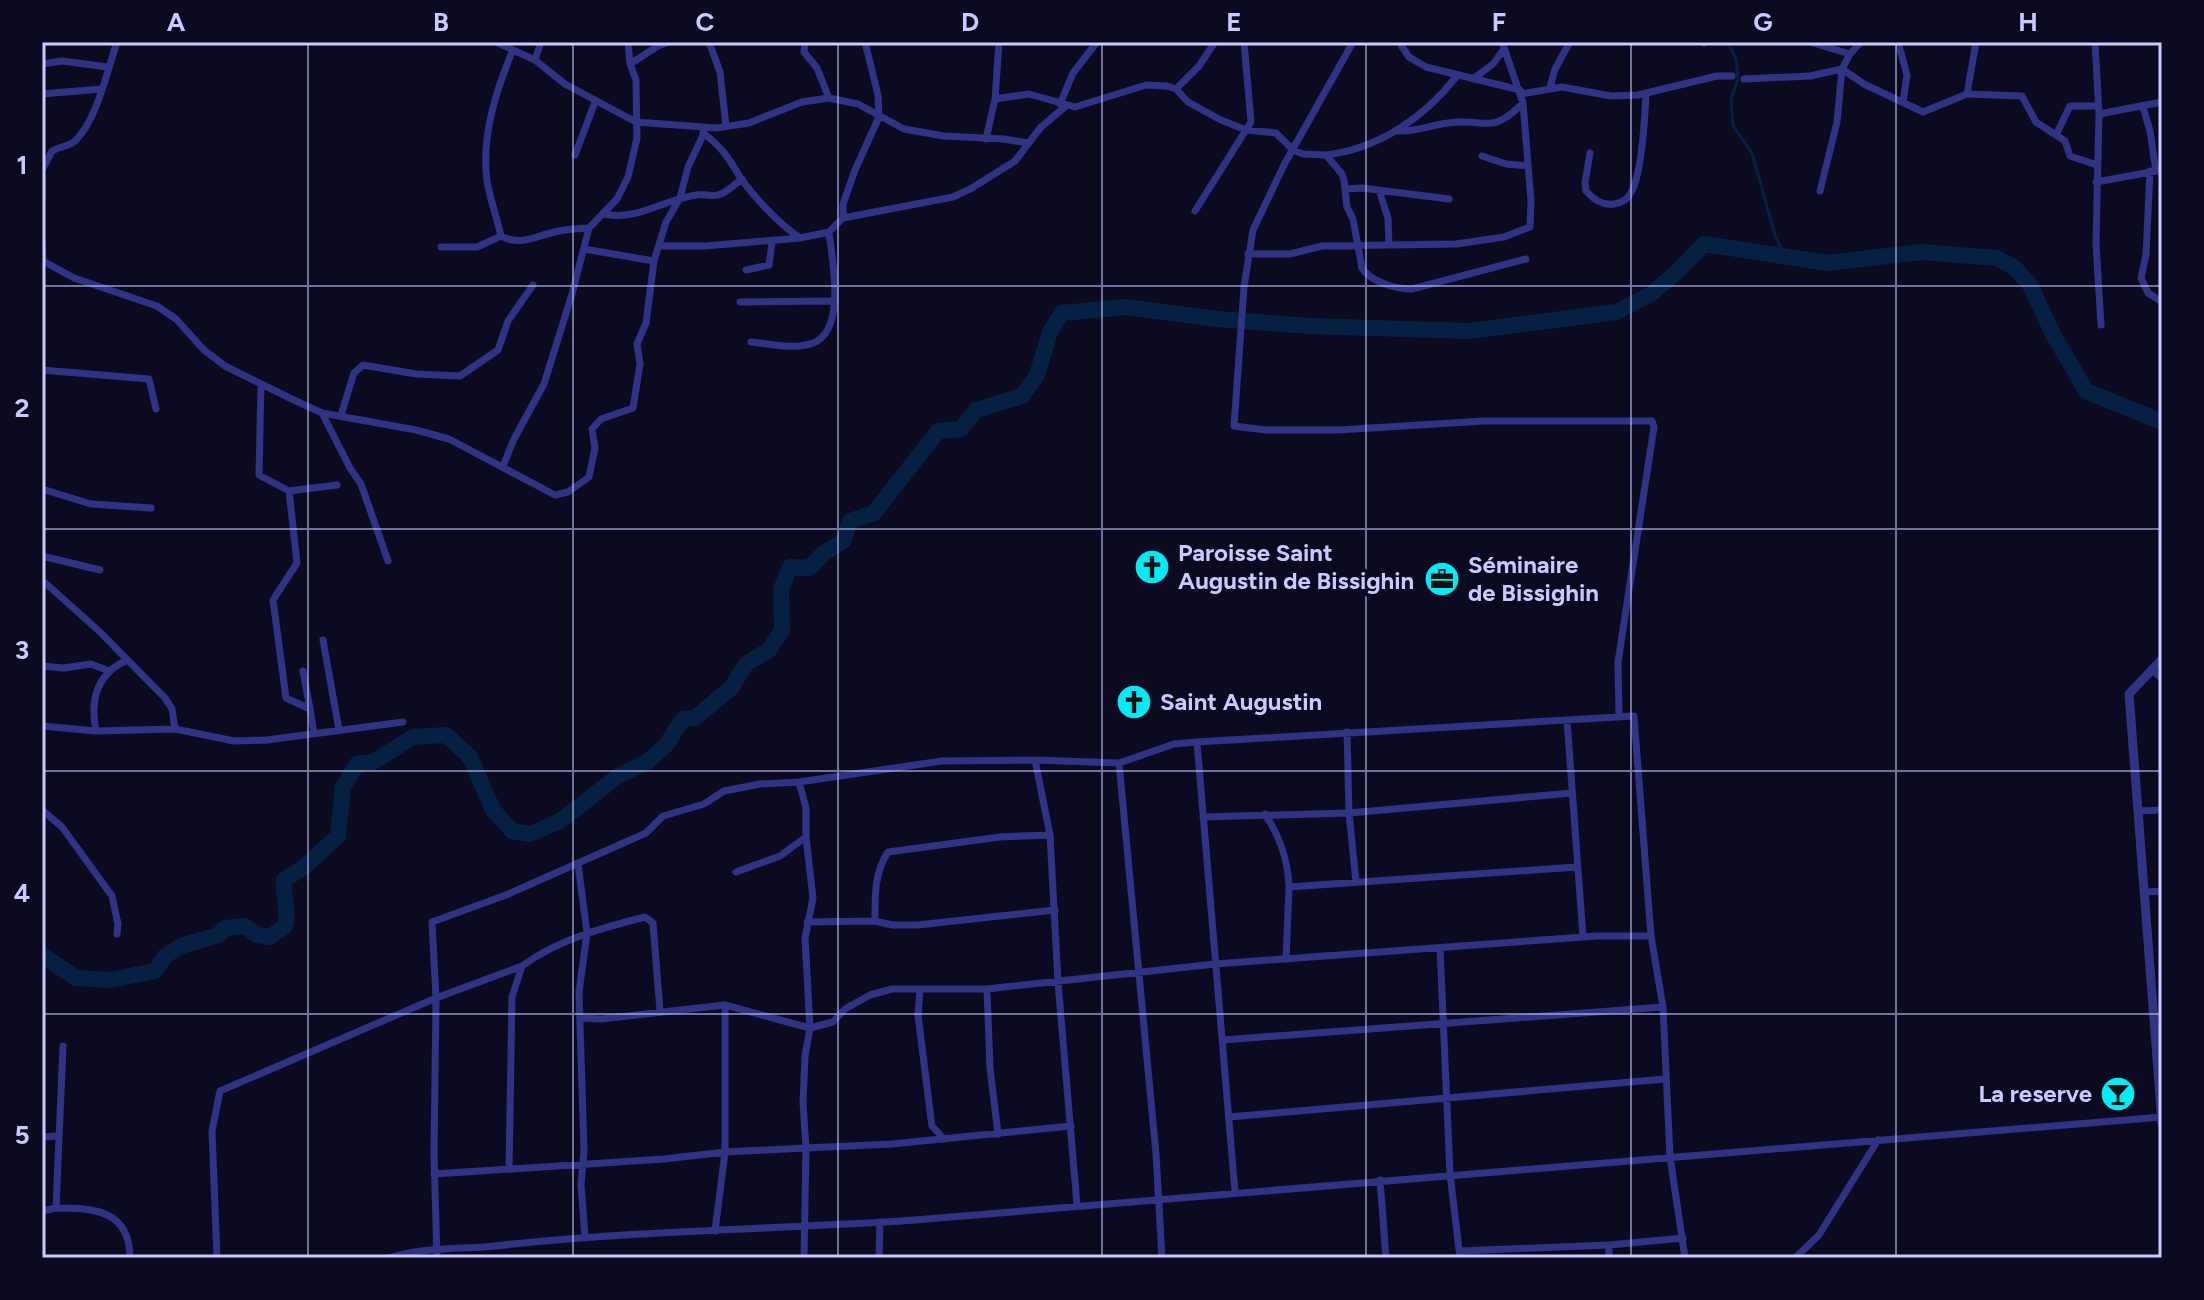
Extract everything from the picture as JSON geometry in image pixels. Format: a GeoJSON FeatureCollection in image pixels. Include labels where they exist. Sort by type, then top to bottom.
{"type":"FeatureCollection","features":[{"type":"Feature","properties":{"kind":"street"},"geometry":{"type":"LineString","coordinates":[[42,170],[52,151],[75,142],[86,124],[117,42]]}},
{"type":"Feature","properties":{"kind":"street"},"geometry":{"type":"LineString","coordinates":[[496,42],[535,60],[565,84],[636,122],[694,128],[726,126],[749,123],[802,102],[829,98],[858,104],[904,129],[944,136],[1028,143]]}},
{"type":"Feature","properties":{"kind":"street"},"geometry":{"type":"LineString","coordinates":[[535,60],[541,42]]}},
{"type":"Feature","properties":{"kind":"street"},"geometry":{"type":"LineString","coordinates":[[503,466],[544,384],[589,228],[617,199],[628,177],[635,147],[636,80],[630,64],[628,42]]}},
{"type":"Feature","properties":{"kind":"street"},"geometry":{"type":"LineString","coordinates":[[630,64],[669,42]]}},
{"type":"Feature","properties":{"kind":"street"},"geometry":{"type":"LineString","coordinates":[[709,42],[720,72],[726,126]]}},
{"type":"Feature","properties":{"kind":"street"},"geometry":{"type":"LineString","coordinates":[[805,42],[804,52],[817,68],[829,98]]}},
{"type":"Feature","properties":{"kind":"street"},"geometry":{"type":"LineString","coordinates":[[843,218],[843,204],[855,170],[879,117],[878,95],[865,42]]}},
{"type":"Feature","properties":{"kind":"street"},"geometry":{"type":"LineString","coordinates":[[986,139],[995,99],[999,42]]}},
{"type":"Feature","properties":{"kind":"street"},"geometry":{"type":"LineString","coordinates":[[660,246],[685,247],[800,238],[829,232],[843,218],[953,197],[1015,161],[1063,105],[1073,73],[1097,42]]}},
{"type":"Feature","properties":{"kind":"street"},"geometry":{"type":"LineString","coordinates":[[1176,89],[1199,66],[1215,42]]}},
{"type":"Feature","properties":{"kind":"street"},"geometry":{"type":"LineString","coordinates":[[1195,211],[1252,117],[1244,42]]}},
{"type":"Feature","properties":{"kind":"street"},"geometry":{"type":"LineString","coordinates":[[1353,42],[1258,217],[1248,254],[1234,426],[1265,430],[1338,430],[1484,421],[1652,421],[1654,427],[1618,662],[1619,717]]}},
{"type":"Feature","properties":{"kind":"street"},"geometry":{"type":"LineString","coordinates":[[1399,42],[1415,62],[1521,96],[1550,87],[1581,88],[1611,96],[1646,93],[1717,76],[1732,76]]}},
{"type":"Feature","properties":{"kind":"street"},"geometry":{"type":"LineString","coordinates":[[1550,87],[1555,69],[1570,42]]}},
{"type":"Feature","properties":{"kind":"street"},"geometry":{"type":"LineString","coordinates":[[1810,42],[1851,53]]}},
{"type":"Feature","properties":{"kind":"street"},"geometry":{"type":"LineString","coordinates":[[1846,42],[1851,53]]}},
{"type":"Feature","properties":{"kind":"street"},"geometry":{"type":"LineString","coordinates":[[1820,191],[1837,122],[1842,69],[1861,42]]}},
{"type":"Feature","properties":{"kind":"street"},"geometry":{"type":"LineString","coordinates":[[1898,42],[1907,75],[1903,102]]}},
{"type":"Feature","properties":{"kind":"street"},"geometry":{"type":"LineString","coordinates":[[1967,94],[1976,42]]}},
{"type":"Feature","properties":{"kind":"street"},"geometry":{"type":"LineString","coordinates":[[2095,42],[2098,110],[2096,244],[2101,325]]}},
{"type":"Feature","properties":{"kind":"street"},"geometry":{"type":"LineString","coordinates":[[1248,254],[1290,254],[1322,246],[1469,242],[1504,237],[1527,229],[1532,221],[1521,96],[1503,45]]}},
{"type":"Feature","properties":{"kind":"street"},"geometry":{"type":"LineString","coordinates":[[1473,79],[1493,64],[1503,45]]}},
{"type":"Feature","properties":{"kind":"street"},"geometry":{"type":"LineString","coordinates":[[501,236],[488,186],[487,136],[501,80],[512,52]]}},
{"type":"Feature","properties":{"kind":"street"},"geometry":{"type":"LineString","coordinates":[[42,64],[62,61],[108,67]]}},
{"type":"Feature","properties":{"kind":"street"},"geometry":{"type":"LineString","coordinates":[[1744,79],[1810,76],[1842,69],[1864,84],[1923,112],[1967,94],[2022,96],[2036,122],[2065,141],[2070,156],[2097,165]]}},
{"type":"Feature","properties":{"kind":"street"},"geometry":{"type":"LineString","coordinates":[[995,99],[1029,94],[1063,105],[1085,106],[1146,85],[1167,86],[1176,89],[1199,109],[1246,130],[1276,133],[1293,150],[1314,156],[1338,154],[1398,131],[1436,102],[1456,77]]}},
{"type":"Feature","properties":{"kind":"street"},"geometry":{"type":"LineString","coordinates":[[42,94],[101,89]]}},
{"type":"Feature","properties":{"kind":"street"},"geometry":{"type":"LineString","coordinates":[[1590,153],[1586,191],[1603,204],[1624,201],[1634,186],[1641,152],[1646,93]]}},
{"type":"Feature","properties":{"kind":"street"},"geometry":{"type":"LineString","coordinates":[[1398,131],[1411,132],[1447,123],[1491,125],[1508,118],[1521,96]]}},
{"type":"Feature","properties":{"kind":"street"},"geometry":{"type":"LineString","coordinates":[[575,155],[595,102]]}},
{"type":"Feature","properties":{"kind":"street"},"geometry":{"type":"LineString","coordinates":[[2056,135],[2069,107],[2098,110],[2143,107],[2162,102]]}},
{"type":"Feature","properties":{"kind":"street"},"geometry":{"type":"LineString","coordinates":[[2143,107],[2156,171],[2141,278],[2148,293],[2162,302]]}},
{"type":"Feature","properties":{"kind":"street"},"geometry":{"type":"LineString","coordinates":[[694,128],[726,151],[742,179],[800,238]]}},
{"type":"Feature","properties":{"kind":"street"},"geometry":{"type":"LineString","coordinates":[[42,241],[42,263],[74,278],[157,306],[176,319],[204,350],[225,366],[261,384],[322,413],[449,439],[555,495],[568,492],[589,477],[595,448],[592,429],[601,419],[633,408],[640,364],[637,344],[646,323],[654,261],[666,222],[680,198],[688,167],[704,133]]}},
{"type":"Feature","properties":{"kind":"street"},"geometry":{"type":"LineString","coordinates":[[1326,155],[1342,174],[1359,261],[1366,274],[1400,289],[1412,289],[1526,259]]}},
{"type":"Feature","properties":{"kind":"street"},"geometry":{"type":"LineString","coordinates":[[1482,156],[1506,164],[1528,166]]}},
{"type":"Feature","properties":{"kind":"street"},"geometry":{"type":"LineString","coordinates":[[2096,182],[2156,171]]}},
{"type":"Feature","properties":{"kind":"street"},"geometry":{"type":"LineString","coordinates":[[42,178],[42,198]]}},
{"type":"Feature","properties":{"kind":"street"},"geometry":{"type":"LineString","coordinates":[[603,214],[616,217],[637,215],[680,198],[701,194],[720,195],[742,179]]}},
{"type":"Feature","properties":{"kind":"street"},"geometry":{"type":"LineString","coordinates":[[1346,189],[1362,188],[1449,199]]}},
{"type":"Feature","properties":{"kind":"street"},"geometry":{"type":"LineString","coordinates":[[1379,190],[1388,218],[1389,245]]}},
{"type":"Feature","properties":{"kind":"street"},"geometry":{"type":"LineString","coordinates":[[501,236],[517,241],[529,240],[558,231],[589,228]]}},
{"type":"Feature","properties":{"kind":"street"},"geometry":{"type":"LineString","coordinates":[[751,342],[799,345],[815,342],[827,331],[835,301],[829,232]]}},
{"type":"Feature","properties":{"kind":"street"},"geometry":{"type":"LineString","coordinates":[[441,247],[477,247],[501,236]]}},
{"type":"Feature","properties":{"kind":"street"},"geometry":{"type":"LineString","coordinates":[[746,270],[769,265],[772,242]]}},
{"type":"Feature","properties":{"kind":"street"},"geometry":{"type":"LineString","coordinates":[[584,249],[654,261]]}},
{"type":"Feature","properties":{"kind":"street"},"geometry":{"type":"LineString","coordinates":[[341,415],[354,373],[363,365],[416,374],[460,376],[498,350],[508,321],[533,285]]}},
{"type":"Feature","properties":{"kind":"street"},"geometry":{"type":"LineString","coordinates":[[740,302],[835,301]]}},
{"type":"Feature","properties":{"kind":"street"},"geometry":{"type":"LineString","coordinates":[[42,370],[149,379],[156,409]]}},
{"type":"Feature","properties":{"kind":"street"},"geometry":{"type":"LineString","coordinates":[[261,384],[259,475],[289,491],[337,485]]}},
{"type":"Feature","properties":{"kind":"street"},"geometry":{"type":"LineString","coordinates":[[322,413],[361,484],[388,561]]}},
{"type":"Feature","properties":{"kind":"street"},"geometry":{"type":"LineString","coordinates":[[42,489],[91,504],[151,508]]}},
{"type":"Feature","properties":{"kind":"street"},"geometry":{"type":"LineString","coordinates":[[289,491],[297,563],[273,600],[286,698],[310,709]]}},
{"type":"Feature","properties":{"kind":"street"},"geometry":{"type":"LineString","coordinates":[[42,556],[100,570]]}},
{"type":"Feature","properties":{"kind":"street"},"geometry":{"type":"LineString","coordinates":[[42,580],[165,698],[172,709],[175,729]]}},
{"type":"Feature","properties":{"kind":"street"},"geometry":{"type":"LineString","coordinates":[[323,640],[339,730]]}},
{"type":"Feature","properties":{"kind":"street"},"geometry":{"type":"LineString","coordinates":[[2162,659],[2129,694],[2162,1124]]}},
{"type":"Feature","properties":{"kind":"street"},"geometry":{"type":"LineString","coordinates":[[96,731],[93,700],[109,671],[127,660]]}},
{"type":"Feature","properties":{"kind":"street"},"geometry":{"type":"LineString","coordinates":[[42,666],[64,668],[91,664],[109,671]]}},
{"type":"Feature","properties":{"kind":"street"},"geometry":{"type":"LineString","coordinates":[[2151,669],[2162,679]]}},
{"type":"Feature","properties":{"kind":"street"},"geometry":{"type":"LineString","coordinates":[[303,671],[314,734]]}},
{"type":"Feature","properties":{"kind":"street"},"geometry":{"type":"LineString","coordinates":[[437,1258],[434,1174],[436,998],[432,922],[506,895],[646,833],[663,816],[704,804],[724,791],[942,761],[1119,763],[1174,744],[1634,716],[1651,936],[1663,1007],[1670,1157],[1685,1258]]}},
{"type":"Feature","properties":{"kind":"street"},"geometry":{"type":"LineString","coordinates":[[1567,720],[1583,937]]}},
{"type":"Feature","properties":{"kind":"street"},"geometry":{"type":"LineString","coordinates":[[42,726],[96,731],[175,729],[234,741],[403,722]]}},
{"type":"Feature","properties":{"kind":"street"},"geometry":{"type":"LineString","coordinates":[[1347,732],[1349,813],[1356,882]]}},
{"type":"Feature","properties":{"kind":"street"},"geometry":{"type":"LineString","coordinates":[[1197,742],[1235,1192]]}},
{"type":"Feature","properties":{"kind":"street"},"geometry":{"type":"LineString","coordinates":[[1035,760],[1050,835],[1058,982],[1077,1205]]}},
{"type":"Feature","properties":{"kind":"street"},"geometry":{"type":"LineString","coordinates":[[1119,763],[1162,1258]]}},
{"type":"Feature","properties":{"kind":"street"},"geometry":{"type":"LineString","coordinates":[[799,782],[806,808],[813,898],[807,922],[805,969],[810,1028],[803,1102],[806,1148],[804,1258]]}},
{"type":"Feature","properties":{"kind":"street"},"geometry":{"type":"LineString","coordinates":[[1203,817],[1349,813],[1572,793]]}},
{"type":"Feature","properties":{"kind":"street"},"geometry":{"type":"LineString","coordinates":[[42,810],[62,827],[112,896],[117,934]]}},
{"type":"Feature","properties":{"kind":"street"},"geometry":{"type":"LineString","coordinates":[[2138,811],[2162,810]]}},
{"type":"Feature","properties":{"kind":"street"},"geometry":{"type":"LineString","coordinates":[[1265,814],[1279,835],[1288,874],[1286,959]]}},
{"type":"Feature","properties":{"kind":"street"},"geometry":{"type":"LineString","coordinates":[[875,921],[876,882],[888,852],[1000,837],[1050,835]]}},
{"type":"Feature","properties":{"kind":"street"},"geometry":{"type":"LineString","coordinates":[[736,872],[780,856],[806,837]]}},
{"type":"Feature","properties":{"kind":"street"},"geometry":{"type":"LineString","coordinates":[[578,864],[587,933],[579,992],[584,1164],[581,1185],[585,1237]]}},
{"type":"Feature","properties":{"kind":"street"},"geometry":{"type":"LineString","coordinates":[[1289,887],[1577,867]]}},
{"type":"Feature","properties":{"kind":"street"},"geometry":{"type":"LineString","coordinates":[[2145,892],[2162,891]]}},
{"type":"Feature","properties":{"kind":"street"},"geometry":{"type":"LineString","coordinates":[[807,922],[875,921],[892,925],[918,925],[1055,910]]}},
{"type":"Feature","properties":{"kind":"street"},"geometry":{"type":"LineString","coordinates":[[217,1258],[212,1131],[220,1091],[436,998],[522,966],[556,945],[645,917],[650,919],[660,1011]]}},
{"type":"Feature","properties":{"kind":"street"},"geometry":{"type":"LineString","coordinates":[[582,1018],[601,1019],[725,1005],[810,1028],[833,1022],[845,1009],[870,995],[892,989],[987,989],[1215,964],[1583,937],[1651,936]]}},
{"type":"Feature","properties":{"kind":"street"},"geometry":{"type":"LineString","coordinates":[[1440,948],[1450,1174],[1460,1254],[1683,1238]]}},
{"type":"Feature","properties":{"kind":"street"},"geometry":{"type":"LineString","coordinates":[[509,1169],[512,997],[522,966]]}},
{"type":"Feature","properties":{"kind":"street"},"geometry":{"type":"LineString","coordinates":[[920,989],[918,1015],[932,1126],[944,1139]]}},
{"type":"Feature","properties":{"kind":"street"},"geometry":{"type":"LineString","coordinates":[[987,989],[990,1068],[998,1134]]}},
{"type":"Feature","properties":{"kind":"street"},"geometry":{"type":"LineString","coordinates":[[715,1231],[725,1152],[725,1005]]}},
{"type":"Feature","properties":{"kind":"street"},"geometry":{"type":"LineString","coordinates":[[1222,1040],[1663,1007]]}},
{"type":"Feature","properties":{"kind":"street"},"geometry":{"type":"LineString","coordinates":[[56,1208],[63,1046]]}},
{"type":"Feature","properties":{"kind":"street"},"geometry":{"type":"LineString","coordinates":[[1229,1117],[1665,1079]]}},
{"type":"Feature","properties":{"kind":"street"},"geometry":{"type":"LineString","coordinates":[[389,1258],[438,1248],[486,1247],[585,1237],[806,1228],[2162,1117]]}},
{"type":"Feature","properties":{"kind":"street"},"geometry":{"type":"LineString","coordinates":[[434,1174],[944,1139],[1071,1126]]}},
{"type":"Feature","properties":{"kind":"street"},"geometry":{"type":"LineString","coordinates":[[42,1137],[59,1136]]}},
{"type":"Feature","properties":{"kind":"street"},"geometry":{"type":"LineString","coordinates":[[1795,1258],[1819,1235],[1878,1140]]}},
{"type":"Feature","properties":{"kind":"street"},"geometry":{"type":"LineString","coordinates":[[1380,1180],[1386,1258]]}},
{"type":"Feature","properties":{"kind":"street"},"geometry":{"type":"LineString","coordinates":[[42,1211],[90,1208],[111,1217],[128,1236],[130,1258]]}},
{"type":"Feature","properties":{"kind":"street"},"geometry":{"type":"LineString","coordinates":[[879,1258],[880,1222]]}},
{"type":"Feature","properties":{"kind":"street"},"geometry":{"type":"LineString","coordinates":[[1609,1245],[1609,1258]]}},
{"type":"Feature","properties":{"kind":"waterway"},"geometry":{"type":"LineString","coordinates":[[1728,42],[1736,59],[1738,79],[1731,99],[1733,126],[1752,153],[1775,235],[1785,256]]}},
{"type":"Feature","properties":{"kind":"waterway"},"geometry":{"type":"LineString","coordinates":[[42,955],[76,978],[110,980],[155,971],[165,956],[181,946],[218,935],[225,928],[245,926],[257,935],[270,937],[285,926],[284,880],[304,867],[338,836],[343,787],[357,764],[373,762],[413,737],[446,735],[470,757],[493,810],[512,831],[530,834],[560,821],[618,776],[647,762],[666,745],[683,719],[695,718],[731,688],[746,664],[769,650],[782,630],[781,589],[790,567],[809,568],[824,553],[843,541],[850,521],[874,513],[938,431],[961,429],[976,410],[1022,396],[1037,375],[1050,332],[1062,313],[1125,307],[1217,319],[1310,326],[1469,331],[1616,312],[1651,294],[1704,244],[1828,263],[1921,252],[1997,258],[2015,268],[2030,285],[2053,334],[2086,391],[2162,422]]}},
{"type":"Feature","properties":{"kind":"place","name":"Paroisse Saint Augustin de Bissighin"},"geometry":{"type":"Point","coordinates":[1152,567]}},
{"type":"Feature","properties":{"kind":"place","name":"Séminaire de Bissighin"},"geometry":{"type":"Point","coordinates":[1442,579]}},
{"type":"Feature","properties":{"kind":"place","name":"Saint Augustin"},"geometry":{"type":"Point","coordinates":[1134,702]}},
{"type":"Feature","properties":{"kind":"place","name":"La reserve"},"geometry":{"type":"Point","coordinates":[2118,1094]}}]}
